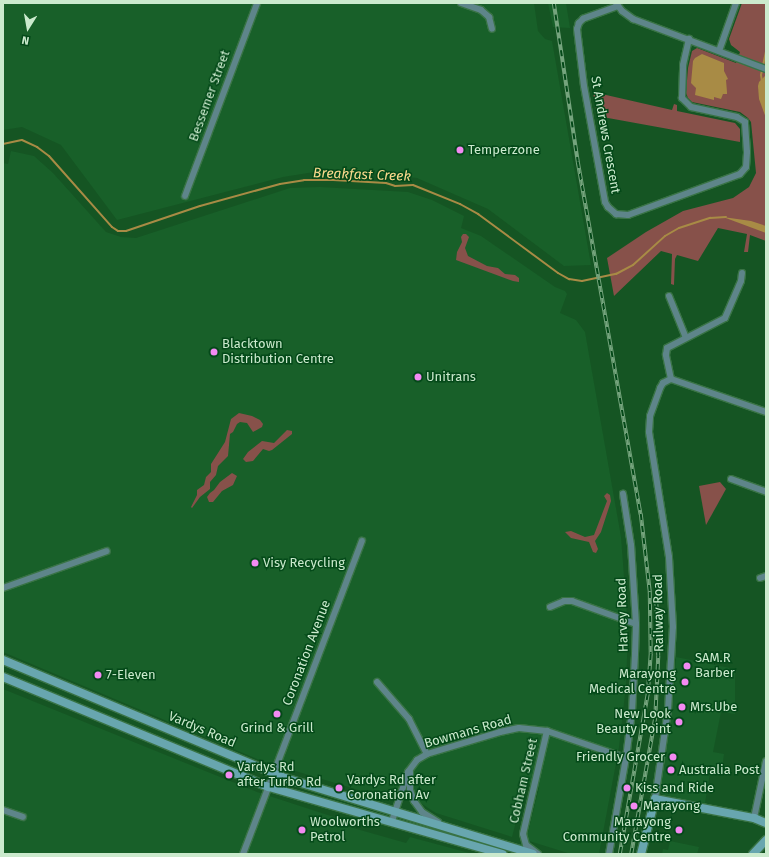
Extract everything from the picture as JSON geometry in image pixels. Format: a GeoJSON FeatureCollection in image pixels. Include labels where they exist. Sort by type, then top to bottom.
{"type":"FeatureCollection","features":[{"type":"Feature","properties":{"kind":"main road","name":"Vardys Road"},"geometry":{"type":"LineString","coordinates":[[3,660],[274,773],[493,840],[533,854]]}},
{"type":"Feature","properties":{"kind":"main road","name":"Vardys Road"},"geometry":{"type":"LineString","coordinates":[[3,677],[269,787],[503,854]]}},
{"type":"Feature","properties":{"kind":"main road"},"geometry":{"type":"LineString","coordinates":[[655,799],[754,818],[766,822]]}},
{"type":"Feature","properties":{"kind":"main road","name":"Railway Road"},"geometry":{"type":"LineString","coordinates":[[641,854],[655,799]]}},
{"type":"Feature","properties":{"kind":"main road","name":"Vardys Road"},"geometry":{"type":"LineString","coordinates":[[493,840],[510,849],[515,854]]}},
{"type":"Feature","properties":{"kind":"main road"},"geometry":{"type":"LineString","coordinates":[[753,854],[766,840]]}},
{"type":"Feature","properties":{"kind":"street","name":"Bessemer Street"},"geometry":{"type":"LineString","coordinates":[[185,196],[257,3]]}},
{"type":"Feature","properties":{"kind":"street"},"geometry":{"type":"LineString","coordinates":[[460,3],[481,10],[489,17],[492,29]]}},
{"type":"Feature","properties":{"kind":"street"},"geometry":{"type":"LineString","coordinates":[[719,51],[736,3]]}},
{"type":"Feature","properties":{"kind":"street"},"geometry":{"type":"LineString","coordinates":[[617,4],[633,19],[766,69]]}},
{"type":"Feature","properties":{"kind":"street","name":"St Andrews Crescent"},"geometry":{"type":"LineString","coordinates":[[617,4],[583,19],[579,23],[577,29],[583,80],[605,202],[616,214],[628,215],[740,174],[746,167],[747,152],[745,122],[737,117],[691,107],[682,98],[682,70],[689,39]]}},
{"type":"Feature","properties":{"kind":"street"},"geometry":{"type":"LineString","coordinates":[[742,273],[741,280],[725,318],[667,348],[666,355],[671,379],[766,412]]}},
{"type":"Feature","properties":{"kind":"street"},"geometry":{"type":"LineString","coordinates":[[669,296],[686,338]]}},
{"type":"Feature","properties":{"kind":"street","name":"Railway Road"},"geometry":{"type":"LineString","coordinates":[[655,799],[668,710],[673,627],[669,557],[649,432],[649,422],[660,388],[663,383],[671,379]]}},
{"type":"Feature","properties":{"kind":"street"},"geometry":{"type":"LineString","coordinates":[[731,479],[766,492]]}},
{"type":"Feature","properties":{"kind":"street","name":"Harvey Road"},"geometry":{"type":"LineString","coordinates":[[609,854],[626,758],[632,712],[636,624],[631,546],[623,494]]}},
{"type":"Feature","properties":{"kind":"street","name":"Coronation Avenue"},"geometry":{"type":"LineString","coordinates":[[243,854],[362,541]]}},
{"type":"Feature","properties":{"kind":"street"},"geometry":{"type":"LineString","coordinates":[[3,588],[107,550]]}},
{"type":"Feature","properties":{"kind":"street"},"geometry":{"type":"LineString","coordinates":[[550,607],[564,601],[572,601],[636,624]]}},
{"type":"Feature","properties":{"kind":"street"},"geometry":{"type":"LineString","coordinates":[[377,682],[409,719],[426,754]]}},
{"type":"Feature","properties":{"kind":"street","name":"Bowmans Road"},"geometry":{"type":"LineString","coordinates":[[411,766],[426,754],[510,729],[529,728],[547,731],[626,758]]}},
{"type":"Feature","properties":{"kind":"street","name":"Cobham Street"},"geometry":{"type":"LineString","coordinates":[[538,854],[524,842],[523,834],[547,731]]}},
{"type":"Feature","properties":{"kind":"street"},"geometry":{"type":"LineString","coordinates":[[754,818],[766,761]]}},
{"type":"Feature","properties":{"kind":"street"},"geometry":{"type":"LineString","coordinates":[[392,821],[411,766]]}},
{"type":"Feature","properties":{"kind":"street"},"geometry":{"type":"LineString","coordinates":[[411,766],[410,790],[417,807],[428,817],[448,827]]}},
{"type":"Feature","properties":{"kind":"street"},"geometry":{"type":"LineString","coordinates":[[3,810],[23,817]]}},
{"type":"Feature","properties":{"kind":"shaded area"},"geometry":{"type":"Polygon","coordinates":[[[3,3],[534,3],[538,31],[545,39],[552,41],[591,265],[564,266],[488,209],[417,178],[333,169],[283,177],[117,220],[61,145],[22,127],[3,130],[3,3]]]}},
{"type":"Feature","properties":{"kind":"shaded area"},"geometry":{"type":"Polygon","coordinates":[[[548,3],[566,3],[570,28],[553,27],[548,3]]]}},
{"type":"Feature","properties":{"kind":"shaded area"},"geometry":{"type":"Polygon","coordinates":[[[742,3],[766,3],[766,241],[750,235],[748,252],[744,252],[747,234],[718,228],[698,261],[677,255],[675,259],[674,285],[671,284],[672,254],[661,251],[614,296],[607,258],[646,232],[683,211],[733,198],[749,187],[756,173],[751,122],[748,118],[740,112],[692,102],[686,93],[688,68],[692,51],[697,48],[736,63],[740,52],[731,45],[729,39],[742,3]]]}},
{"type":"Feature","properties":{"kind":"shaded area"},"geometry":{"type":"Polygon","coordinates":[[[702,54],[724,63],[724,71],[728,79],[726,80],[727,94],[723,94],[721,99],[714,97],[714,100],[695,95],[696,88],[691,83],[693,61],[702,54]]]}},
{"type":"Feature","properties":{"kind":"shaded area"},"geometry":{"type":"Polygon","coordinates":[[[765,76],[766,118],[759,99],[758,86],[759,82],[765,76]]]}},
{"type":"Feature","properties":{"kind":"shaded area"},"geometry":{"type":"Polygon","coordinates":[[[593,92],[672,110],[674,104],[677,105],[677,111],[735,123],[740,129],[740,142],[597,116],[593,92]]]}},
{"type":"Feature","properties":{"kind":"shaded area"},"geometry":{"type":"Polygon","coordinates":[[[11,151],[34,156],[53,173],[106,232],[121,237],[136,238],[290,188],[320,187],[408,192],[432,200],[464,216],[461,228],[481,236],[555,287],[565,291],[567,294],[560,313],[576,320],[585,332],[621,537],[628,630],[626,685],[619,747],[599,854],[571,854],[526,840],[539,788],[526,783],[512,837],[436,813],[422,804],[392,791],[389,795],[382,797],[262,761],[3,652],[3,163],[8,164],[11,151]]]}},
{"type":"Feature","properties":{"kind":"shaded area"},"geometry":{"type":"Polygon","coordinates":[[[723,217],[751,221],[766,226],[766,233],[723,217]]]}},
{"type":"Feature","properties":{"kind":"shaded area"},"geometry":{"type":"Polygon","coordinates":[[[463,234],[466,234],[469,237],[465,248],[468,256],[487,266],[498,268],[505,274],[515,275],[519,278],[519,282],[456,260],[463,234]]]}},
{"type":"Feature","properties":{"kind":"shaded area"},"geometry":{"type":"Polygon","coordinates":[[[239,413],[252,416],[260,420],[263,424],[262,427],[253,432],[247,423],[240,422],[237,424],[233,432],[230,434],[228,456],[218,466],[216,475],[210,482],[210,489],[200,497],[192,508],[191,507],[197,495],[197,490],[204,485],[206,477],[211,472],[211,464],[225,442],[231,419],[239,413]]]}},
{"type":"Feature","properties":{"kind":"shaded area"},"geometry":{"type":"Polygon","coordinates":[[[287,430],[292,431],[292,434],[272,450],[269,451],[263,449],[253,461],[246,462],[243,459],[248,452],[262,441],[274,443],[287,430]]]}},
{"type":"Feature","properties":{"kind":"shaded area"},"geometry":{"type":"Polygon","coordinates":[[[232,473],[237,476],[233,485],[222,491],[213,502],[209,502],[207,497],[210,493],[220,482],[232,473]]]}},
{"type":"Feature","properties":{"kind":"shaded area"},"geometry":{"type":"Polygon","coordinates":[[[720,482],[726,489],[706,525],[699,486],[720,482]]]}},
{"type":"Feature","properties":{"kind":"shaded area"},"geometry":{"type":"Polygon","coordinates":[[[607,493],[610,495],[611,501],[601,532],[595,541],[598,549],[596,553],[593,552],[589,542],[571,538],[565,532],[571,531],[585,537],[594,535],[607,501],[604,496],[607,493]]]}},
{"type":"Feature","properties":{"kind":"shaded area"},"geometry":{"type":"Polygon","coordinates":[[[676,657],[735,669],[735,714],[721,712],[713,752],[724,754],[722,769],[711,767],[705,803],[665,797],[660,792],[673,702],[676,657]]]}},
{"type":"Feature","properties":{"kind":"shaded area"},"geometry":{"type":"Polygon","coordinates":[[[3,689],[257,792],[340,819],[339,824],[406,843],[410,837],[473,854],[3,854],[3,689]]]}},
{"type":"Feature","properties":{"kind":"shaded area"},"geometry":{"type":"Polygon","coordinates":[[[670,841],[699,847],[697,854],[662,854],[663,849],[668,850],[670,841]]]}},
{"type":"Feature","properties":{"kind":"waterway"},"geometry":{"type":"LineString","coordinates":[[762,82],[761,75],[766,52]]}},
{"type":"Feature","properties":{"kind":"waterway","name":"Breakfast Creek"},"geometry":{"type":"LineString","coordinates":[[3,144],[22,140],[37,147],[49,156],[112,227],[118,231],[126,231],[200,206],[280,184],[304,180],[386,183],[395,186],[413,185],[460,204],[478,214],[558,273],[569,279],[582,281],[616,274],[633,265],[665,236],[679,228],[710,218],[726,217]]}},
{"type":"Feature","properties":{"kind":"railway"},"geometry":{"type":"LineString","coordinates":[[554,3],[578,162],[641,514],[650,592],[651,654],[648,694],[620,854]]}},
{"type":"Feature","properties":{"kind":"railway"},"geometry":{"type":"LineString","coordinates":[[631,854],[655,718],[658,656],[656,601]]}},
{"type":"Feature","properties":{"kind":"place","name":"Temperzone"},"geometry":{"type":"Point","coordinates":[460,150]}},
{"type":"Feature","properties":{"kind":"place","name":"Blacktown Distribution Centre"},"geometry":{"type":"Point","coordinates":[214,352]}},
{"type":"Feature","properties":{"kind":"place","name":"Unitrans"},"geometry":{"type":"Point","coordinates":[418,377]}},
{"type":"Feature","properties":{"kind":"place","name":"Visy Recycling"},"geometry":{"type":"Point","coordinates":[255,563]}},
{"type":"Feature","properties":{"kind":"place","name":"SAM.R Barber"},"geometry":{"type":"Point","coordinates":[687,666]}},
{"type":"Feature","properties":{"kind":"place","name":"7-Eleven"},"geometry":{"type":"Point","coordinates":[98,675]}},
{"type":"Feature","properties":{"kind":"place","name":"Marayong Medical Centre"},"geometry":{"type":"Point","coordinates":[685,682]}},
{"type":"Feature","properties":{"kind":"place","name":"Mrs.Ube"},"geometry":{"type":"Point","coordinates":[682,707]}},
{"type":"Feature","properties":{"kind":"place","name":"Grind & Grill"},"geometry":{"type":"Point","coordinates":[277,714]}},
{"type":"Feature","properties":{"kind":"place","name":"New Look Beauty Point"},"geometry":{"type":"Point","coordinates":[679,722]}},
{"type":"Feature","properties":{"kind":"place","name":"Friendly Grocer"},"geometry":{"type":"Point","coordinates":[673,757]}},
{"type":"Feature","properties":{"kind":"place","name":"Australia Post"},"geometry":{"type":"Point","coordinates":[671,770]}},
{"type":"Feature","properties":{"kind":"place","name":"Vardys Rd after Turbo Rd"},"geometry":{"type":"Point","coordinates":[229,775]}},
{"type":"Feature","properties":{"kind":"place","name":"Vardys Rd after Coronation Av"},"geometry":{"type":"Point","coordinates":[339,788]}},
{"type":"Feature","properties":{"kind":"place","name":"Kiss and Ride"},"geometry":{"type":"Point","coordinates":[627,788]}},
{"type":"Feature","properties":{"kind":"place","name":"Marayong"},"geometry":{"type":"Point","coordinates":[634,806]}},
{"type":"Feature","properties":{"kind":"place","name":"Woolworths Petrol"},"geometry":{"type":"Point","coordinates":[302,830]}},
{"type":"Feature","properties":{"kind":"place","name":"Marayong Community Centre"},"geometry":{"type":"Point","coordinates":[679,830]}}]}
